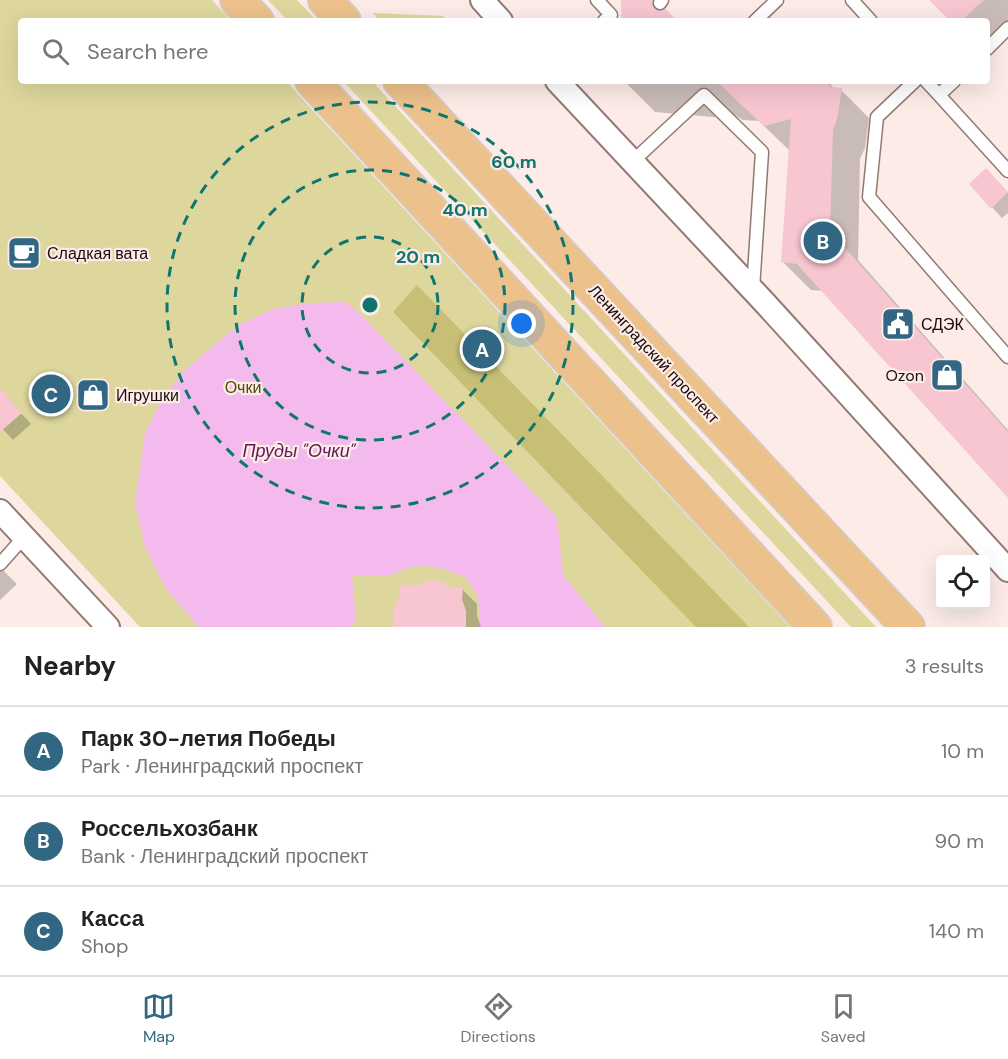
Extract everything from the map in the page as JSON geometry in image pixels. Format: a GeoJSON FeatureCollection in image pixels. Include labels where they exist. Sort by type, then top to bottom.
{"type":"FeatureCollection","features":[{"type":"Feature","properties":{"kind":"main road"},"geometry":{"type":"LineString","coordinates":[[237,0],[254,18]]}},
{"type":"Feature","properties":{"kind":"main road"},"geometry":{"type":"LineString","coordinates":[[325,0],[341,18]]}},
{"type":"Feature","properties":{"kind":"main road"},"geometry":{"type":"LineString","coordinates":[[315,84],[815,627]]}},
{"type":"Feature","properties":{"kind":"main road","name":"Ленинградский проспект"},"geometry":{"type":"LineString","coordinates":[[403,84],[908,627]]}},
{"type":"Feature","properties":{"kind":"street"},"geometry":{"type":"LineString","coordinates":[[482,0],[498,18]]}},
{"type":"Feature","properties":{"kind":"street"},"geometry":{"type":"LineString","coordinates":[[560,84],[1008,570]]}},
{"type":"Feature","properties":{"kind":"street"},"geometry":{"type":"LineString","coordinates":[[0,511],[108,627]]}},
{"type":"Feature","properties":{"kind":"lane"},"geometry":{"type":"LineString","coordinates":[[597,0],[612,16]]}},
{"type":"Feature","properties":{"kind":"lane"},"geometry":{"type":"LineString","coordinates":[[758,18],[777,0]]}},
{"type":"Feature","properties":{"kind":"lane"},"geometry":{"type":"LineString","coordinates":[[852,0],[868,18]]}},
{"type":"Feature","properties":{"kind":"lane"},"geometry":{"type":"LineString","coordinates":[[990,46],[1008,28]]}},
{"type":"Feature","properties":{"kind":"lane"},"geometry":{"type":"LineString","coordinates":[[912,84],[877,117],[869,198],[1008,357]]}},
{"type":"Feature","properties":{"kind":"lane"},"geometry":{"type":"LineString","coordinates":[[929,84],[1008,171]]}},
{"type":"Feature","properties":{"kind":"lane"},"geometry":{"type":"LineString","coordinates":[[939,96],[951,84]]}},
{"type":"Feature","properties":{"kind":"lane"},"geometry":{"type":"LineString","coordinates":[[632,162],[705,93],[762,152],[752,290]]}},
{"type":"Feature","properties":{"kind":"lane"},"geometry":{"type":"LineString","coordinates":[[0,564],[24,537]]}},
{"type":"Feature","properties":{"kind":"green space","name":"Очки"},"geometry":{"type":"Polygon","coordinates":[[[0,0],[212,0],[228,18],[18,18],[18,84],[289,84],[790,627],[140,627],[0,476],[0,0]]]}},
{"type":"Feature","properties":{"kind":"green space"},"geometry":{"type":"Polygon","coordinates":[[[268,0],[297,0],[314,18],[285,18],[268,0]]]}},
{"type":"Feature","properties":{"kind":"green space"},"geometry":{"type":"Polygon","coordinates":[[[373,13],[443,16],[445,18],[377,18],[373,13]]]}},
{"type":"Feature","properties":{"kind":"green space"},"geometry":{"type":"Polygon","coordinates":[[[346,84],[375,84],[876,627],[851,627],[346,84]]]}},
{"type":"Feature","properties":{"kind":"shaded area"},"geometry":{"type":"Polygon","coordinates":[[[417,285],[749,627],[696,627],[393,312],[417,285]]]}},
{"type":"Feature","properties":{"kind":"water","name":"Пруды \"Очки\""},"geometry":{"type":"Polygon","coordinates":[[[346,302],[557,517],[563,575],[605,627],[478,627],[480,614],[477,595],[467,578],[447,570],[427,566],[411,567],[390,575],[352,576],[356,621],[349,627],[199,627],[166,589],[145,547],[135,503],[145,433],[162,400],[185,370],[237,326],[273,309],[308,303],[346,302]]]}},
{"type":"Feature","properties":{"kind":"building"},"geometry":{"type":"Polygon","coordinates":[[[621,0],[653,0],[652,6],[655,9],[660,11],[666,9],[674,18],[621,18],[621,0]]]}},
{"type":"Feature","properties":{"kind":"building"},"geometry":{"type":"Polygon","coordinates":[[[929,0],[984,0],[964,18],[947,18],[929,0]]]}},
{"type":"Feature","properties":{"kind":"building"},"geometry":{"type":"Polygon","coordinates":[[[719,84],[828,84],[831,87],[842,88],[833,130],[830,231],[1008,432],[1008,498],[797,264],[781,262],[791,119],[764,126],[719,84]]]}},
{"type":"Feature","properties":{"kind":"building"},"geometry":{"type":"Polygon","coordinates":[[[986,168],[1008,192],[991,209],[969,184],[986,168]]]}},
{"type":"Feature","properties":{"kind":"building"},"geometry":{"type":"Polygon","coordinates":[[[0,388],[22,413],[0,432],[0,388]]]}},
{"type":"Feature","properties":{"kind":"building"},"geometry":{"type":"Polygon","coordinates":[[[434,580],[451,587],[463,587],[462,599],[466,611],[466,627],[393,627],[394,609],[400,596],[400,585],[413,586],[434,580]]]}},
{"type":"Feature","properties":{"kind":"place","name":"Россельхозбанк"},"geometry":{"type":"Point","coordinates":[823,241]}},
{"type":"Feature","properties":{"kind":"place","name":"Сладкая вата"},"geometry":{"type":"Point","coordinates":[24,253]}},
{"type":"Feature","properties":{"kind":"place","name":"СДЭК"},"geometry":{"type":"Point","coordinates":[898,324]}},
{"type":"Feature","properties":{"kind":"place","name":"Парк 30-летия Победы"},"geometry":{"type":"Point","coordinates":[482,349]}},
{"type":"Feature","properties":{"kind":"place","name":"Ozon"},"geometry":{"type":"Point","coordinates":[947,375]}},
{"type":"Feature","properties":{"kind":"place","name":"Касса"},"geometry":{"type":"Point","coordinates":[51,394]}},
{"type":"Feature","properties":{"kind":"place","name":"Игрушки"},"geometry":{"type":"Point","coordinates":[93,395]}}]}
